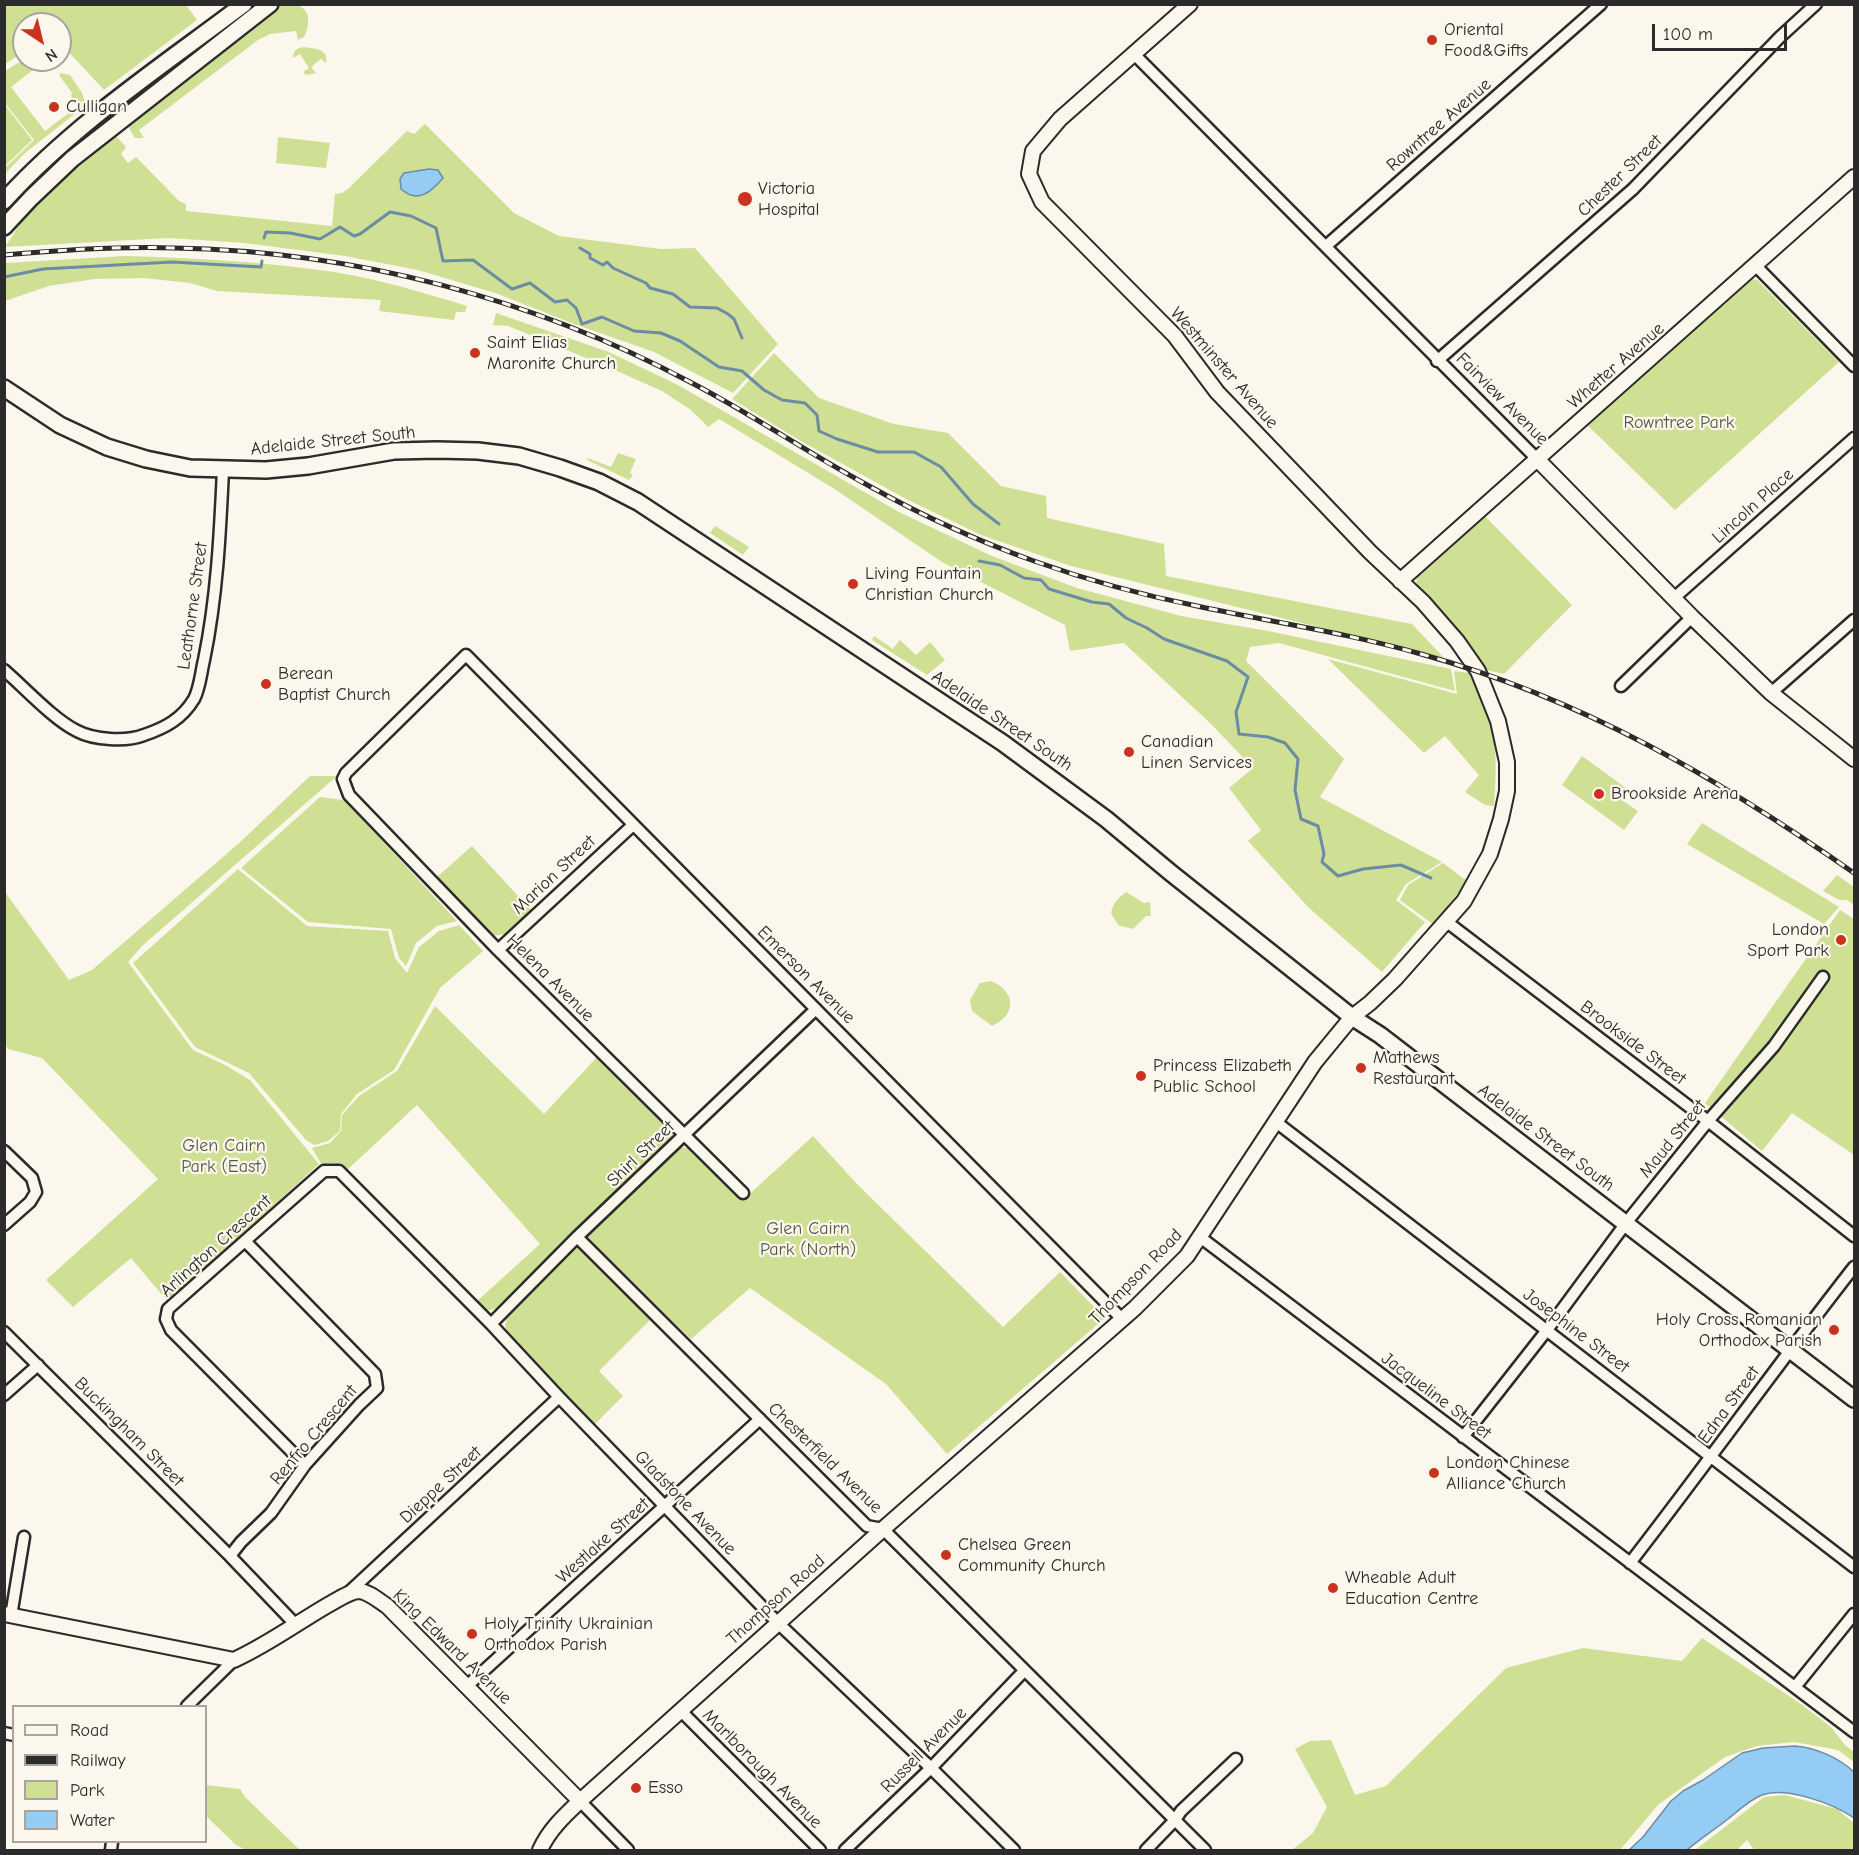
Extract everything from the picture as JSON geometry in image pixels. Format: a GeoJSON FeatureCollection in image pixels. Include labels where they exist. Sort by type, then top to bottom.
{"type":"FeatureCollection","features":[{"type":"Feature","properties":{"kind":"main road"},"geometry":{"type":"LineString","coordinates":[[4,201],[29,174],[104,109],[244,4]]}},
{"type":"Feature","properties":{"kind":"main road"},"geometry":{"type":"LineString","coordinates":[[4,227],[72,159],[270,4]]}},
{"type":"Feature","properties":{"kind":"main road","name":"Adelaide Street South"},"geometry":{"type":"LineString","coordinates":[[4,388],[60,425],[107,447],[146,459],[190,468],[266,470],[308,466],[394,451],[478,451],[519,456],[560,468],[599,482],[638,502],[1003,743],[1106,819],[1352,1017],[1380,1035],[1854,1399]]}},
{"type":"Feature","properties":{"kind":"street"},"geometry":{"type":"LineString","coordinates":[[1134,54],[1190,4]]}},
{"type":"Feature","properties":{"kind":"street","name":"Rowntree Avenue"},"geometry":{"type":"LineString","coordinates":[[1326,246],[1601,4]]}},
{"type":"Feature","properties":{"kind":"street","name":"Chester Street"},"geometry":{"type":"LineString","coordinates":[[1437,361],[1633,189],[1780,37],[1816,4]]}},
{"type":"Feature","properties":{"kind":"street","name":"Westminster Avenue"},"geometry":{"type":"LineString","coordinates":[[1134,54],[1060,119],[1033,151],[1029,174],[1042,202],[1175,336],[1217,392],[1400,581]]}},
{"type":"Feature","properties":{"kind":"street","name":"Fairview Avenue"},"geometry":{"type":"LineString","coordinates":[[1134,54],[1692,616],[1771,693],[1854,759]]}},
{"type":"Feature","properties":{"kind":"street","name":"Whetter Avenue"},"geometry":{"type":"LineString","coordinates":[[1400,581],[1854,177]]}},
{"type":"Feature","properties":{"kind":"street"},"geometry":{"type":"LineString","coordinates":[[1756,266],[1854,366]]}},
{"type":"Feature","properties":{"kind":"street","name":"Lincoln Place"},"geometry":{"type":"LineString","coordinates":[[1674,598],[1854,438]]}},
{"type":"Feature","properties":{"kind":"street","name":"Leathorne Street"},"geometry":{"type":"LineString","coordinates":[[4,669],[48,711],[78,732],[112,740],[133,739],[174,722],[195,697],[210,629],[217,580],[223,470]]}},
{"type":"Feature","properties":{"kind":"street","name":"Thompson Road"},"geometry":{"type":"LineString","coordinates":[[540,1851],[559,1822],[580,1801],[883,1529],[1122,1319],[1187,1256],[1315,1062],[1352,1017],[1395,980],[1464,901],[1490,854],[1501,819],[1507,791],[1507,762],[1498,722],[1478,671],[1457,641],[1423,602],[1400,581]]}},
{"type":"Feature","properties":{"kind":"street"},"geometry":{"type":"LineString","coordinates":[[1621,686],[1692,616]]}},
{"type":"Feature","properties":{"kind":"street"},"geometry":{"type":"LineString","coordinates":[[1771,693],[1854,620]]}},
{"type":"Feature","properties":{"kind":"street","name":"Emerson Avenue"},"geometry":{"type":"LineString","coordinates":[[343,779],[346,773],[466,655],[1122,1319]]}},
{"type":"Feature","properties":{"kind":"street","name":"Helena Avenue"},"geometry":{"type":"LineString","coordinates":[[343,779],[349,795],[498,950],[743,1193]]}},
{"type":"Feature","properties":{"kind":"street","name":"Marion Street"},"geometry":{"type":"LineString","coordinates":[[498,950],[633,825]]}},
{"type":"Feature","properties":{"kind":"street","name":"Brookside Street"},"geometry":{"type":"LineString","coordinates":[[1447,922],[1708,1121],[1854,1236]]}},
{"type":"Feature","properties":{"kind":"street","name":"Maud Street"},"geometry":{"type":"LineString","coordinates":[[1463,1437],[1547,1330],[1626,1223],[1708,1121],[1774,1046],[1823,977]]}},
{"type":"Feature","properties":{"kind":"street","name":"Shirl Street"},"geometry":{"type":"LineString","coordinates":[[491,1324],[577,1238],[816,1009]]}},
{"type":"Feature","properties":{"kind":"street","name":"Josephine Street"},"geometry":{"type":"LineString","coordinates":[[1276,1122],[1854,1567]]}},
{"type":"Feature","properties":{"kind":"street"},"geometry":{"type":"LineString","coordinates":[[4,1151],[32,1178],[36,1192],[30,1202],[4,1225]]}},
{"type":"Feature","properties":{"kind":"street","name":"Arlington Crescent"},"geometry":{"type":"LineString","coordinates":[[305,1465],[171,1330],[166,1319],[168,1310],[324,1171],[339,1171]]}},
{"type":"Feature","properties":{"kind":"street","name":"Gladstone Avenue"},"geometry":{"type":"LineString","coordinates":[[339,1171],[491,1324],[778,1623],[931,1767],[1014,1851]]}},
{"type":"Feature","properties":{"kind":"street","name":"Jacqueline Street"},"geometry":{"type":"LineString","coordinates":[[1200,1237],[1854,1732]]}},
{"type":"Feature","properties":{"kind":"street","name":"Chesterfield Avenue"},"geometry":{"type":"LineString","coordinates":[[577,1238],[867,1526],[883,1529],[1205,1851]]}},
{"type":"Feature","properties":{"kind":"street","name":"Renfro Crescent"},"geometry":{"type":"LineString","coordinates":[[230,1556],[271,1513],[305,1465],[358,1405],[377,1388],[375,1374],[245,1241]]}},
{"type":"Feature","properties":{"kind":"street","name":"Edna Street"},"geometry":{"type":"LineString","coordinates":[[1630,1563],[1854,1267]]}},
{"type":"Feature","properties":{"kind":"street","name":"Buckingham Street"},"geometry":{"type":"LineString","coordinates":[[4,1332],[230,1556]]}},
{"type":"Feature","properties":{"kind":"street"},"geometry":{"type":"LineString","coordinates":[[4,1395],[38,1365]]}},
{"type":"Feature","properties":{"kind":"street","name":"Dieppe Street"},"geometry":{"type":"LineString","coordinates":[[344,1597],[559,1397]]}},
{"type":"Feature","properties":{"kind":"street","name":"Westlake Street"},"geometry":{"type":"LineString","coordinates":[[467,1686],[760,1419]]}},
{"type":"Feature","properties":{"kind":"street"},"geometry":{"type":"LineString","coordinates":[[24,1538],[8,1615],[234,1660]]}},
{"type":"Feature","properties":{"kind":"street"},"geometry":{"type":"LineString","coordinates":[[230,1556],[295,1624]]}},
{"type":"Feature","properties":{"kind":"street","name":"King Edward Avenue"},"geometry":{"type":"LineString","coordinates":[[234,1660],[344,1597],[358,1591],[370,1595],[387,1606],[628,1851]]}},
{"type":"Feature","properties":{"kind":"street"},"geometry":{"type":"LineString","coordinates":[[1795,1687],[1854,1614]]}},
{"type":"Feature","properties":{"kind":"street"},"geometry":{"type":"LineString","coordinates":[[189,1705],[234,1660]]}},
{"type":"Feature","properties":{"kind":"street","name":"Russell Avenue"},"geometry":{"type":"LineString","coordinates":[[845,1851],[1024,1671]]}},
{"type":"Feature","properties":{"kind":"street","name":"Marlborough Avenue"},"geometry":{"type":"LineString","coordinates":[[680,1710],[820,1851]]}},
{"type":"Feature","properties":{"kind":"street"},"geometry":{"type":"LineString","coordinates":[[1146,1851],[1181,1811],[1236,1759]]}},
{"type":"Feature","properties":{"kind":"green space"},"geometry":{"type":"Polygon","coordinates":[[[5,4],[186,5],[197,20],[104,90],[72,55],[72,12],[12,12],[12,60],[5,64],[5,4]]]}},
{"type":"Feature","properties":{"kind":"green space"},"geometry":{"type":"Polygon","coordinates":[[[279,4],[292,4],[303,8],[308,16],[304,37],[298,40],[296,31],[270,34],[258,40],[139,130],[144,138],[135,138],[129,128],[130,123],[279,4]]]}},
{"type":"Feature","properties":{"kind":"green space"},"geometry":{"type":"Polygon","coordinates":[[[303,47],[320,50],[326,55],[326,63],[321,59],[311,67],[316,73],[306,75],[303,72],[309,68],[300,54],[293,58],[295,50],[303,47]]]}},
{"type":"Feature","properties":{"kind":"green space"},"geometry":{"type":"Polygon","coordinates":[[[12,67],[12,72],[30,72],[11,87],[45,131],[78,106],[59,75],[61,73],[70,75],[82,93],[86,105],[25,153],[5,174],[5,168],[34,140],[5,103],[5,71],[12,67]]]}},
{"type":"Feature","properties":{"kind":"green space"},"geometry":{"type":"Polygon","coordinates":[[[5,105],[32,140],[5,166],[5,105]]]}},
{"type":"Feature","properties":{"kind":"green space"},"geometry":{"type":"Polygon","coordinates":[[[425,124],[514,213],[559,236],[661,249],[695,248],[778,344],[733,393],[654,352],[498,294],[418,270],[345,256],[244,243],[169,238],[5,247],[33,204],[106,138],[117,137],[126,147],[121,154],[128,163],[136,157],[179,201],[186,204],[186,211],[332,226],[335,194],[342,193],[349,188],[407,131],[414,134],[425,124]]]}},
{"type":"Feature","properties":{"kind":"green space"},"geometry":{"type":"Polygon","coordinates":[[[278,137],[330,143],[326,168],[276,163],[278,137]]]}},
{"type":"Feature","properties":{"kind":"green space"},"geometry":{"type":"Polygon","coordinates":[[[125,256],[230,261],[334,272],[385,282],[467,306],[465,312],[456,312],[454,320],[379,311],[381,300],[217,291],[190,283],[144,278],[94,279],[49,286],[5,301],[5,263],[125,256]]]}},
{"type":"Feature","properties":{"kind":"green space","name":"Rowntree Park"},"geometry":{"type":"Polygon","coordinates":[[[1750,279],[1757,280],[1839,362],[1675,510],[1585,423],[1750,279]]]}},
{"type":"Feature","properties":{"kind":"green space"},"geometry":{"type":"Polygon","coordinates":[[[496,313],[609,352],[678,385],[899,512],[992,556],[1077,588],[1181,616],[1268,631],[1451,669],[1455,691],[1279,643],[1250,647],[1246,661],[1344,759],[1320,797],[1442,862],[1406,884],[1396,900],[1425,922],[1382,972],[1309,908],[1248,841],[1261,830],[1229,788],[1253,768],[1211,724],[1124,643],[1070,651],[1065,625],[942,562],[833,488],[719,419],[708,427],[691,410],[662,391],[508,326],[493,325],[496,313]]]}},
{"type":"Feature","properties":{"kind":"green space"},"geometry":{"type":"Polygon","coordinates":[[[774,353],[819,398],[894,424],[948,433],[1001,486],[1046,496],[1047,518],[1164,544],[1166,576],[1412,624],[1444,658],[1071,566],[981,535],[906,499],[799,440],[732,399],[774,353]]]}},
{"type":"Feature","properties":{"kind":"green space"},"geometry":{"type":"Polygon","coordinates":[[[618,453],[636,459],[630,473],[633,475],[629,480],[587,460],[588,458],[611,467],[618,453]]]}},
{"type":"Feature","properties":{"kind":"green space"},"geometry":{"type":"Polygon","coordinates":[[[1484,515],[1572,605],[1504,674],[1485,670],[1465,640],[1416,586],[1417,577],[1484,515]]]}},
{"type":"Feature","properties":{"kind":"green space"},"geometry":{"type":"Polygon","coordinates":[[[715,526],[749,547],[743,555],[710,533],[715,526]]]}},
{"type":"Feature","properties":{"kind":"green space"},"geometry":{"type":"Polygon","coordinates":[[[874,636],[893,649],[900,640],[916,655],[930,642],[945,660],[927,675],[872,640],[874,636]]]}},
{"type":"Feature","properties":{"kind":"green space"},"geometry":{"type":"Polygon","coordinates":[[[1328,659],[1457,694],[1454,671],[1469,673],[1485,706],[1494,737],[1496,769],[1494,806],[1485,805],[1465,792],[1479,775],[1445,736],[1424,753],[1328,659]]]}},
{"type":"Feature","properties":{"kind":"green space","name":"Brookside Arena"},"geometry":{"type":"Polygon","coordinates":[[[1582,756],[1626,788],[1620,799],[1638,811],[1624,830],[1562,785],[1582,756]]]}},
{"type":"Feature","properties":{"kind":"green space","name":"Glen Cairn Park (East)"},"geometry":{"type":"Polygon","coordinates":[[[310,776],[337,776],[142,946],[128,962],[193,1050],[250,1080],[319,1164],[168,1302],[131,1258],[73,1307],[46,1280],[158,1179],[42,1058],[8,1049],[5,1043],[5,892],[69,980],[92,970],[238,844],[310,776]]]}},
{"type":"Feature","properties":{"kind":"green space"},"geometry":{"type":"Polygon","coordinates":[[[320,797],[344,800],[457,921],[437,926],[416,943],[406,966],[399,958],[391,929],[308,922],[241,868],[320,797]]]}},
{"type":"Feature","properties":{"kind":"green space"},"geometry":{"type":"Polygon","coordinates":[[[1702,823],[1839,907],[1824,924],[1687,844],[1702,823]]]}},
{"type":"Feature","properties":{"kind":"green space"},"geometry":{"type":"Polygon","coordinates":[[[472,846],[531,910],[505,934],[492,936],[437,877],[472,846]]]}},
{"type":"Feature","properties":{"kind":"green space"},"geometry":{"type":"Polygon","coordinates":[[[1443,863],[1467,881],[1434,925],[1400,900],[1408,885],[1443,863]]]}},
{"type":"Feature","properties":{"kind":"green space"},"geometry":{"type":"Polygon","coordinates":[[[238,869],[307,926],[388,931],[395,958],[407,973],[419,947],[439,931],[459,925],[483,951],[440,988],[394,1070],[357,1094],[341,1114],[340,1131],[328,1141],[314,1145],[306,1140],[249,1073],[195,1047],[133,963],[238,869]]]}},
{"type":"Feature","properties":{"kind":"green space"},"geometry":{"type":"Polygon","coordinates":[[[1837,875],[1854,887],[1854,905],[1823,891],[1837,875]]]}},
{"type":"Feature","properties":{"kind":"green space"},"geometry":{"type":"Polygon","coordinates":[[[1126,892],[1144,903],[1150,902],[1151,916],[1146,916],[1133,929],[1118,925],[1111,913],[1116,901],[1126,892]]]}},
{"type":"Feature","properties":{"kind":"green space"},"geometry":{"type":"Polygon","coordinates":[[[1840,910],[1854,919],[1854,1155],[1792,1113],[1762,1151],[1705,1103],[1840,910]]]}},
{"type":"Feature","properties":{"kind":"green space"},"geometry":{"type":"Polygon","coordinates":[[[991,981],[1005,991],[1010,1003],[1006,1016],[992,1026],[972,1011],[970,1000],[980,983],[991,981]]]}},
{"type":"Feature","properties":{"kind":"green space"},"geometry":{"type":"Polygon","coordinates":[[[435,1006],[544,1114],[597,1057],[670,1129],[672,1137],[644,1167],[495,1309],[486,1311],[476,1302],[540,1244],[417,1105],[346,1171],[335,1163],[322,1165],[312,1148],[330,1143],[341,1131],[342,1115],[359,1096],[397,1071],[435,1006]]]}},
{"type":"Feature","properties":{"kind":"green space","name":"Glen Cairn Park (North)"},"geometry":{"type":"Polygon","coordinates":[[[813,1136],[858,1185],[1003,1327],[1060,1272],[1105,1318],[947,1454],[886,1384],[750,1288],[691,1339],[660,1310],[599,1371],[623,1396],[595,1424],[508,1334],[505,1325],[508,1315],[679,1147],[689,1148],[743,1200],[813,1136]]]}},
{"type":"Feature","properties":{"kind":"green space"},"geometry":{"type":"Polygon","coordinates":[[[1702,1638],[1801,1704],[1831,1727],[1845,1745],[1854,1752],[1854,1762],[1838,1750],[1794,1742],[1757,1746],[1725,1757],[1659,1804],[1620,1850],[1292,1850],[1313,1833],[1327,1807],[1295,1749],[1310,1741],[1331,1740],[1355,1795],[1386,1786],[1506,1668],[1583,1648],[1682,1661],[1702,1638]]]}},
{"type":"Feature","properties":{"kind":"green space"},"geometry":{"type":"Polygon","coordinates":[[[207,1785],[240,1789],[245,1797],[300,1850],[246,1850],[236,1845],[207,1817],[207,1785]]]}},
{"type":"Feature","properties":{"kind":"green space"},"geometry":{"type":"Polygon","coordinates":[[[1785,1795],[1837,1809],[1854,1823],[1854,1850],[1754,1850],[1747,1840],[1737,1850],[1695,1850],[1764,1797],[1785,1795]]]}},
{"type":"Feature","properties":{"kind":"water"},"geometry":{"type":"Polygon","coordinates":[[[438,170],[443,178],[429,192],[413,196],[401,189],[400,179],[404,173],[438,170]]]}},
{"type":"Feature","properties":{"kind":"water"},"geometry":{"type":"Polygon","coordinates":[[[1795,1746],[1826,1754],[1854,1772],[1854,1818],[1835,1807],[1810,1798],[1772,1793],[1757,1797],[1748,1803],[1687,1850],[1629,1850],[1643,1837],[1671,1801],[1742,1753],[1763,1748],[1795,1746]]]}},
{"type":"Feature","properties":{"kind":"waterway"},"geometry":{"type":"LineString","coordinates":[[264,238],[266,232],[290,233],[320,239],[340,227],[354,236],[390,212],[411,216],[436,228],[443,261],[473,260],[512,289],[530,283],[555,302],[567,300],[576,308],[582,324],[602,317],[634,331],[661,333],[680,341],[719,367],[742,371],[764,390],[782,400],[805,403],[817,415],[819,431],[878,452],[914,452],[941,467],[973,504],[999,524]]}},
{"type":"Feature","properties":{"kind":"waterway"},"geometry":{"type":"LineString","coordinates":[[580,248],[590,254],[590,258],[603,265],[607,262],[613,268],[646,283],[650,288],[673,294],[690,307],[717,308],[728,314],[734,319],[742,338]]}},
{"type":"Feature","properties":{"kind":"waterway"},"geometry":{"type":"LineString","coordinates":[[4,277],[43,269],[172,262],[261,267],[262,261]]}},
{"type":"Feature","properties":{"kind":"waterway"},"geometry":{"type":"LineString","coordinates":[[979,561],[1000,565],[1024,578],[1041,580],[1049,589],[1092,602],[1109,604],[1126,618],[1164,639],[1227,661],[1248,677],[1236,712],[1239,734],[1268,737],[1285,743],[1298,759],[1295,790],[1301,819],[1318,826],[1324,854],[1322,862],[1338,876],[1363,869],[1401,865],[1431,878]]}},
{"type":"Feature","properties":{"kind":"railway"},"geometry":{"type":"LineString","coordinates":[[4,255],[131,248],[241,251],[308,258],[374,270],[504,303],[630,352],[713,394],[891,498],[1013,553],[1135,592],[1421,654],[1481,672],[1538,694],[1593,718],[1700,774],[1752,805],[1854,873]]}},
{"type":"Feature","properties":{"kind":"place","name":"Oriental Food&Gifts"},"geometry":{"type":"Point","coordinates":[1432,40]}},
{"type":"Feature","properties":{"kind":"place","name":"Culligan"},"geometry":{"type":"Point","coordinates":[54,107]}},
{"type":"Feature","properties":{"kind":"place","name":"Victoria Hospital"},"geometry":{"type":"Point","coordinates":[745,199]}},
{"type":"Feature","properties":{"kind":"place","name":"Saint Elias Maronite Church"},"geometry":{"type":"Point","coordinates":[475,353]}},
{"type":"Feature","properties":{"kind":"place","name":"Living Fountain Christian Church"},"geometry":{"type":"Point","coordinates":[853,584]}},
{"type":"Feature","properties":{"kind":"place","name":"Berean Baptist Church"},"geometry":{"type":"Point","coordinates":[266,684]}},
{"type":"Feature","properties":{"kind":"place","name":"Canadian Linen Services"},"geometry":{"type":"Point","coordinates":[1129,752]}},
{"type":"Feature","properties":{"kind":"place","name":"Brookside Arena"},"geometry":{"type":"Point","coordinates":[1599,794]}},
{"type":"Feature","properties":{"kind":"place","name":"London Sport Park"},"geometry":{"type":"Point","coordinates":[1841,940]}},
{"type":"Feature","properties":{"kind":"place","name":"Mathews Restaurant"},"geometry":{"type":"Point","coordinates":[1361,1068]}},
{"type":"Feature","properties":{"kind":"place","name":"Princess Elizabeth Public School"},"geometry":{"type":"Point","coordinates":[1141,1076]}},
{"type":"Feature","properties":{"kind":"place","name":"Holy Cross Romanian Orthodox Parish"},"geometry":{"type":"Point","coordinates":[1834,1330]}},
{"type":"Feature","properties":{"kind":"place","name":"London Chinese Alliance Church"},"geometry":{"type":"Point","coordinates":[1434,1473]}},
{"type":"Feature","properties":{"kind":"place","name":"Chelsea Green Community Church"},"geometry":{"type":"Point","coordinates":[946,1555]}},
{"type":"Feature","properties":{"kind":"place","name":"Wheable Adult Education Centre"},"geometry":{"type":"Point","coordinates":[1333,1588]}},
{"type":"Feature","properties":{"kind":"place","name":"Holy Trinity Ukrainian Orthodox Parish"},"geometry":{"type":"Point","coordinates":[472,1634]}},
{"type":"Feature","properties":{"kind":"place","name":"Esso"},"geometry":{"type":"Point","coordinates":[636,1788]}}]}
